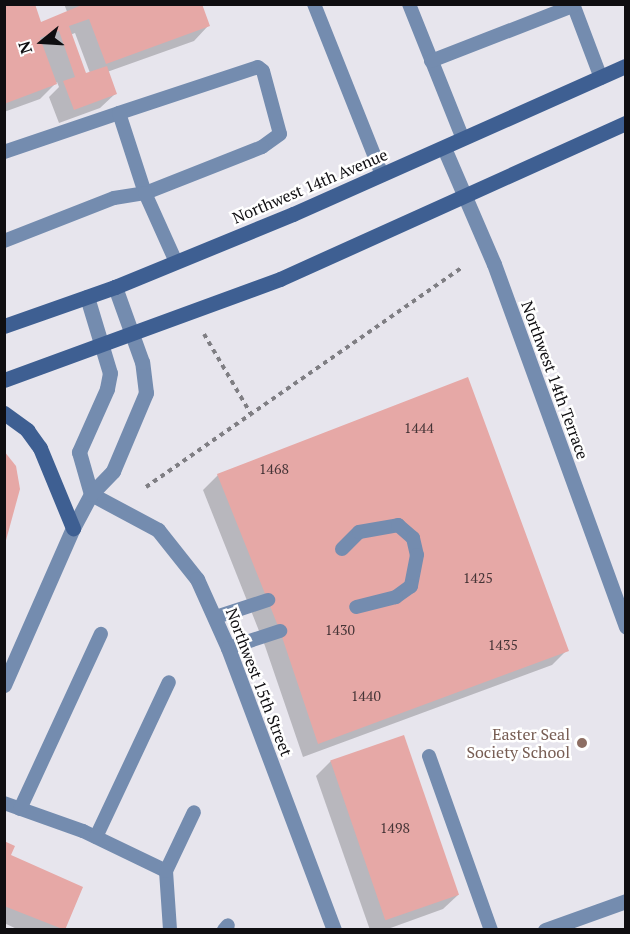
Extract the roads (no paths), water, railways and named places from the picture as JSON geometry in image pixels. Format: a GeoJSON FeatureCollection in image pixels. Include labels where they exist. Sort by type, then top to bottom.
{"type":"FeatureCollection","features":[{"type":"Feature","properties":{"kind":"street","name":"Northwest 14th Avenue"},"geometry":{"type":"LineString","coordinates":[[4,326],[114,287],[176,262],[382,175],[626,66]]}},
{"type":"Feature","properties":{"kind":"street"},"geometry":{"type":"LineString","coordinates":[[4,380],[132,335],[290,275],[626,123]]}},
{"type":"Feature","properties":{"kind":"street","name":"Northwest 14th Terrace"},"geometry":{"type":"LineString","coordinates":[[444,147],[494,264],[626,627]]}},
{"type":"Feature","properties":{"kind":"street"},"geometry":{"type":"LineString","coordinates":[[4,685],[73,528],[91,494],[113,471],[146,393],[142,362],[114,287]]}},
{"type":"Feature","properties":{"kind":"street"},"geometry":{"type":"LineString","coordinates":[[87,297],[110,373],[107,389],[79,453],[91,494]]}},
{"type":"Feature","properties":{"kind":"street"},"geometry":{"type":"LineString","coordinates":[[4,413],[27,430],[40,448],[73,528]]}},
{"type":"Feature","properties":{"kind":"street","name":"Northwest 15th Street"},"geometry":{"type":"LineString","coordinates":[[91,494],[158,530],[179,553],[216,617],[334,930]]}},
{"type":"Feature","properties":{"kind":"street"},"geometry":{"type":"LineString","coordinates":[[545,930],[626,901]]}},
{"type":"Feature","properties":{"kind":"lane"},"geometry":{"type":"LineString","coordinates":[[314,4],[382,175]]}},
{"type":"Feature","properties":{"kind":"lane"},"geometry":{"type":"LineString","coordinates":[[409,4],[463,139]]}},
{"type":"Feature","properties":{"kind":"lane"},"geometry":{"type":"LineString","coordinates":[[431,61],[573,5],[601,78]]}},
{"type":"Feature","properties":{"kind":"lane"},"geometry":{"type":"LineString","coordinates":[[4,152],[258,67],[262,71],[280,129],[277,139],[145,193],[114,198],[4,241]]}},
{"type":"Feature","properties":{"kind":"lane"},"geometry":{"type":"LineString","coordinates":[[119,112],[145,193],[176,262]]}},
{"type":"Feature","properties":{"kind":"lane"},"geometry":{"type":"LineString","coordinates":[[342,549],[359,532],[398,525],[413,538],[417,555],[411,586],[396,597],[356,607]]}},
{"type":"Feature","properties":{"kind":"lane"},"geometry":{"type":"LineString","coordinates":[[216,617],[268,600]]}},
{"type":"Feature","properties":{"kind":"lane"},"geometry":{"type":"LineString","coordinates":[[228,648],[280,631]]}},
{"type":"Feature","properties":{"kind":"lane"},"geometry":{"type":"LineString","coordinates":[[20,809],[101,634]]}},
{"type":"Feature","properties":{"kind":"lane"},"geometry":{"type":"LineString","coordinates":[[96,837],[169,682]]}},
{"type":"Feature","properties":{"kind":"lane"},"geometry":{"type":"LineString","coordinates":[[429,756],[491,930]]}},
{"type":"Feature","properties":{"kind":"lane"},"geometry":{"type":"LineString","coordinates":[[4,803],[96,837],[166,872]]}},
{"type":"Feature","properties":{"kind":"lane"},"geometry":{"type":"LineString","coordinates":[[170,930],[166,872],[194,812]]}},
{"type":"Feature","properties":{"kind":"place","name":"Easter Seal Society School"},"geometry":{"type":"Point","coordinates":[582,743]}}]}
